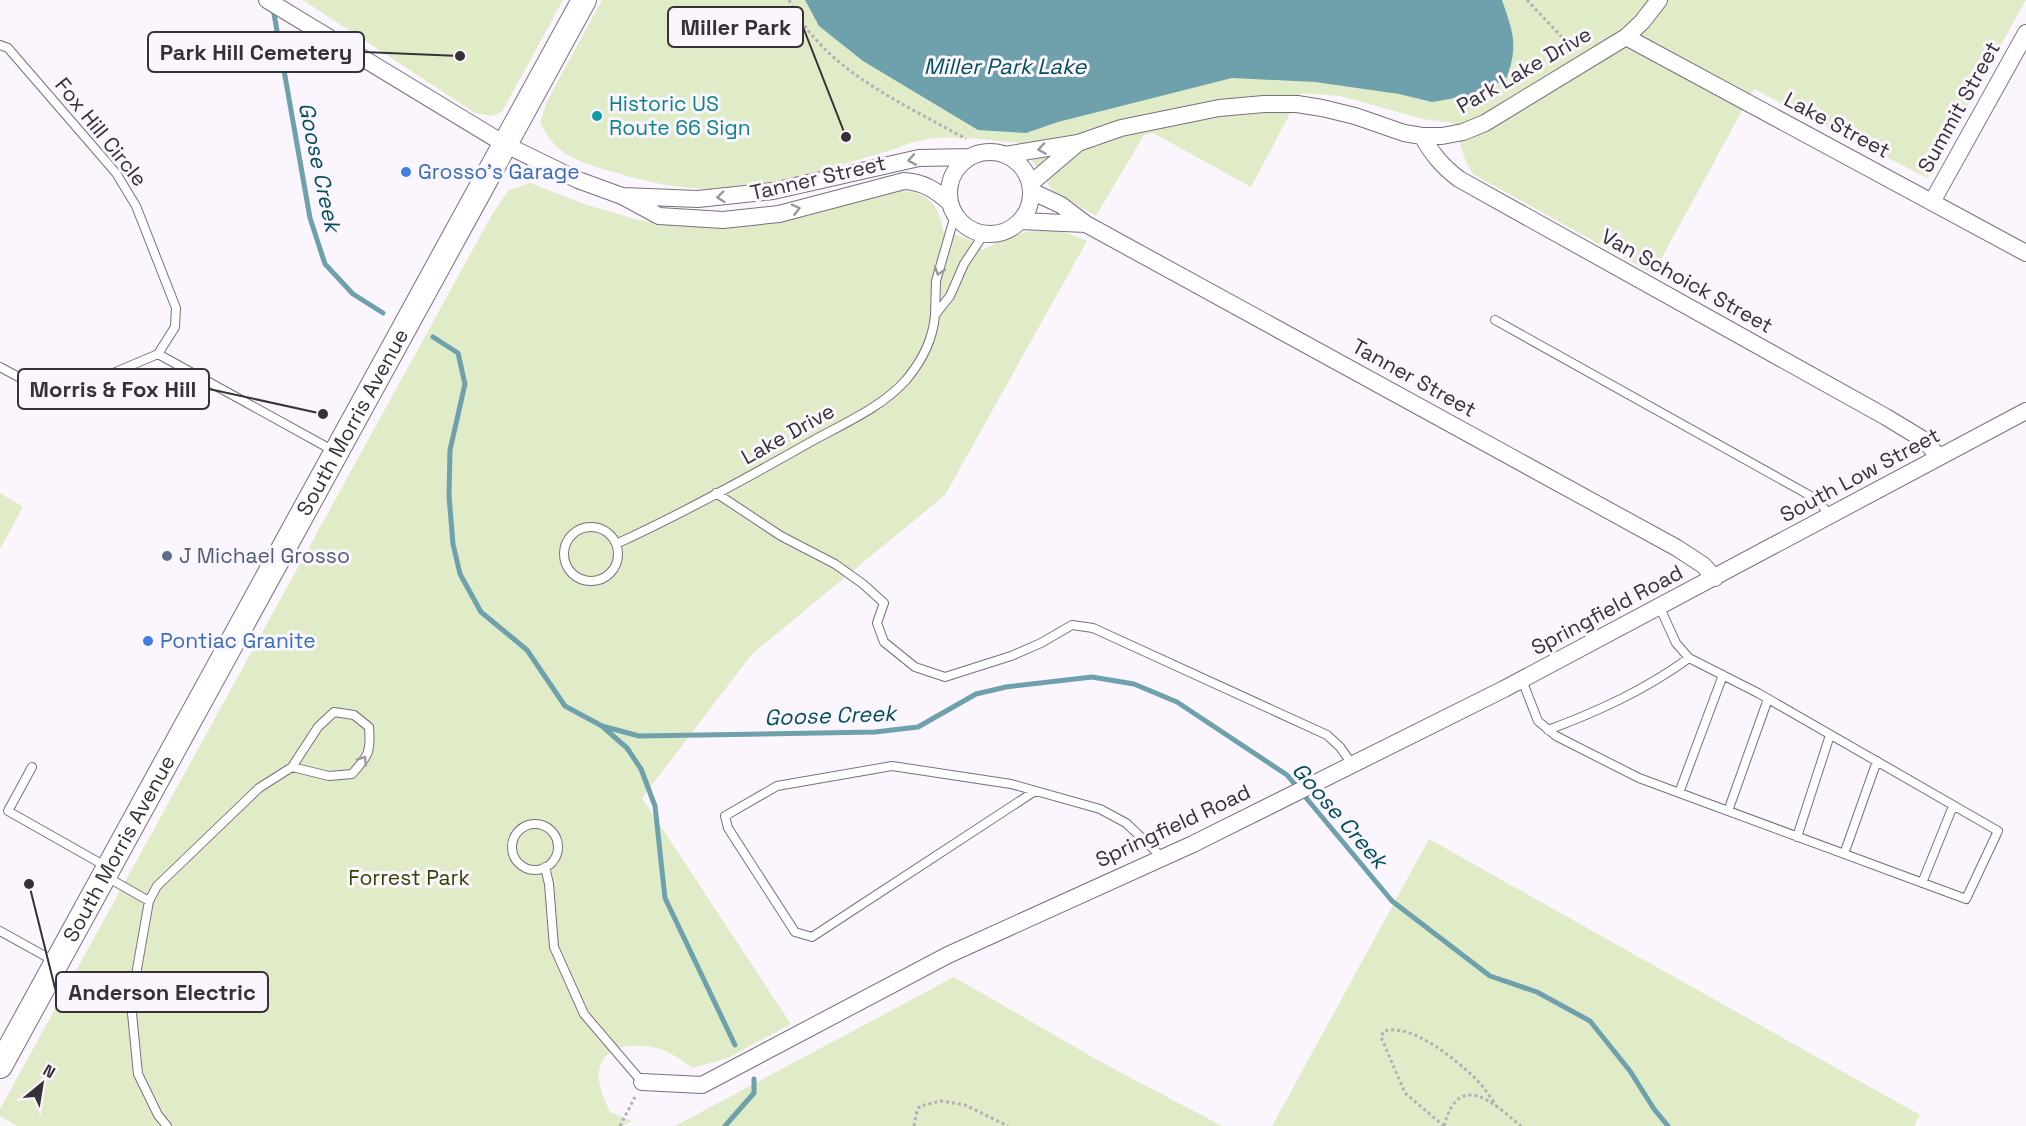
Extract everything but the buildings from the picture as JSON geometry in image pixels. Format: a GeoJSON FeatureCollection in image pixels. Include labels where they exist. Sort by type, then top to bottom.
{"type":"FeatureCollection","features":[{"type":"Feature","properties":{"kind":"main road","name":"South Morris Avenue"},"geometry":{"type":"LineString","coordinates":[[0,1066],[584,0]]}},
{"type":"Feature","properties":{"kind":"street","name":"Tanner Street"},"geometry":{"type":"LineString","coordinates":[[267,0],[506,145],[578,180],[622,196],[659,216],[723,220],[779,214],[904,181],[918,181],[937,192],[953,209]]}},
{"type":"Feature","properties":{"kind":"street","name":"Park Lake Drive"},"geometry":{"type":"LineString","coordinates":[[1005,155],[1078,143],[1121,128],[1219,108],[1264,104],[1297,104],[1322,108],[1355,116],[1404,133],[1422,136],[1442,136],[1463,132],[1485,123],[1626,37],[1642,22],[1659,0]]}},
{"type":"Feature","properties":{"kind":"street","name":"Summit Street"},"geometry":{"type":"LineString","coordinates":[[1932,202],[2026,33]]}},
{"type":"Feature","properties":{"kind":"street","name":"Lake Street"},"geometry":{"type":"LineString","coordinates":[[1626,37],[2026,254]]}},
{"type":"Feature","properties":{"kind":"street","name":"Van Schoick Street"},"geometry":{"type":"LineString","coordinates":[[1422,136],[1432,154],[1443,167],[1459,179],[1886,417],[1924,440],[1939,457]]}},
{"type":"Feature","properties":{"kind":"street","name":"Park Lake Drive"},"geometry":{"type":"LineString","coordinates":[[1031,188],[1078,143]]}},
{"type":"Feature","properties":{"kind":"street","name":"Tanner Street"},"geometry":{"type":"LineString","coordinates":[[622,196],[698,200],[762,192],[918,158],[971,150]]}},
{"type":"Feature","properties":{"kind":"street"},"geometry":{"type":"LineString","coordinates":[[971,150],[1005,155],[1021,167],[1031,188],[1030,202],[1020,221],[1010,230],[997,234],[984,234],[967,227],[953,209],[949,190],[952,177],[971,150]]}},
{"type":"Feature","properties":{"kind":"street","name":"Tanner Street"},"geometry":{"type":"LineString","coordinates":[[1031,188],[1061,205],[1086,224],[1677,548],[1703,565],[1715,578]]}},
{"type":"Feature","properties":{"kind":"street","name":"Tanner Street"},"geometry":{"type":"LineString","coordinates":[[1020,221],[1086,224]]}},
{"type":"Feature","properties":{"kind":"street","name":"South Low Street"},"geometry":{"type":"LineString","coordinates":[[1715,578],[2026,411]]}},
{"type":"Feature","properties":{"kind":"street","name":"Springfield Road"},"geometry":{"type":"LineString","coordinates":[[642,1082],[702,1085],[948,955],[1162,858],[1291,795],[1522,680],[1715,578]]}},
{"type":"Feature","properties":{"kind":"lane","name":"Fox Hill Circle"},"geometry":{"type":"LineString","coordinates":[[0,45],[8,48],[116,173],[136,206],[176,308],[175,327],[158,354]]}},
{"type":"Feature","properties":{"kind":"lane","name":"Lake Drive"},"geometry":{"type":"LineString","coordinates":[[616,544],[658,525],[858,416],[889,396],[916,366],[933,331],[936,281],[953,209]]}},
{"type":"Feature","properties":{"kind":"lane","name":"Lake Drive"},"geometry":{"type":"LineString","coordinates":[[935,315],[950,296],[964,264],[984,234]]}},
{"type":"Feature","properties":{"kind":"lane"},"geometry":{"type":"LineString","coordinates":[[1495,321],[1818,500],[1830,516]]}},
{"type":"Feature","properties":{"kind":"lane"},"geometry":{"type":"LineString","coordinates":[[0,367],[37,387],[63,390],[85,385],[158,354],[337,452]]}},
{"type":"Feature","properties":{"kind":"lane"},"geometry":{"type":"LineString","coordinates":[[716,493],[781,537],[835,564],[863,584],[884,603],[877,623],[884,642],[915,667],[945,677],[1011,656],[1041,643],[1072,625],[1093,628],[1327,735],[1340,747],[1352,764]]}},
{"type":"Feature","properties":{"kind":"lane"},"geometry":{"type":"LineString","coordinates":[[586,528],[604,530],[616,544],[617,561],[608,575],[601,579],[584,580],[577,577],[566,564],[564,555],[566,546],[577,531],[586,528]]}},
{"type":"Feature","properties":{"kind":"lane"},"geometry":{"type":"LineString","coordinates":[[1522,680],[1538,721],[1556,736],[1640,778],[1966,899],[1998,831],[1768,699],[1689,658],[1676,643],[1660,608]]}},
{"type":"Feature","properties":{"kind":"lane"},"geometry":{"type":"LineString","coordinates":[[1548,729],[1592,714],[1658,680],[1689,658]]}},
{"type":"Feature","properties":{"kind":"lane"},"geometry":{"type":"LineString","coordinates":[[1679,792],[1723,675]]}},
{"type":"Feature","properties":{"kind":"lane"},"geometry":{"type":"LineString","coordinates":[[1728,811],[1768,699]]}},
{"type":"Feature","properties":{"kind":"lane"},"geometry":{"type":"LineString","coordinates":[[167,1126],[158,1115],[138,1074],[131,1003],[149,901],[157,886],[259,788],[292,767],[318,727],[334,712],[354,715],[369,727],[370,748],[364,761],[352,774],[329,776],[292,767]]}},
{"type":"Feature","properties":{"kind":"lane"},"geometry":{"type":"LineString","coordinates":[[1797,837],[1830,735]]}},
{"type":"Feature","properties":{"kind":"lane"},"geometry":{"type":"LineString","coordinates":[[1844,854],[1877,761]]}},
{"type":"Feature","properties":{"kind":"lane"},"geometry":{"type":"LineString","coordinates":[[1035,791],[812,937],[795,932],[728,828],[725,816],[777,786],[892,766],[1011,784],[1100,809],[1126,823],[1162,858]]}},
{"type":"Feature","properties":{"kind":"lane"},"geometry":{"type":"LineString","coordinates":[[32,767],[8,811],[107,872],[149,901]]}},
{"type":"Feature","properties":{"kind":"lane"},"geometry":{"type":"LineString","coordinates":[[1922,883],[1953,806]]}},
{"type":"Feature","properties":{"kind":"lane"},"geometry":{"type":"LineString","coordinates":[[538,823],[545,825],[555,836],[558,850],[551,863],[545,867],[529,869],[522,866],[512,854],[513,838],[523,826],[538,823]]}},
{"type":"Feature","properties":{"kind":"lane"},"geometry":{"type":"LineString","coordinates":[[545,867],[549,884],[554,947],[575,995],[584,1014],[642,1082]]}},
{"type":"Feature","properties":{"kind":"lane"},"geometry":{"type":"LineString","coordinates":[[0,931],[57,963]]}},
{"type":"Feature","properties":{"kind":"path"},"geometry":{"type":"LineString","coordinates":[[789,0],[819,45],[855,75],[971,150]]}},
{"type":"Feature","properties":{"kind":"path"},"geometry":{"type":"LineString","coordinates":[[1527,0],[1584,62]]}},
{"type":"Feature","properties":{"kind":"path"},"geometry":{"type":"LineString","coordinates":[[1496,1105],[1466,1094],[1458,1098],[1449,1108],[1444,1126],[1405,1093],[1381,1037],[1384,1030],[1402,1030],[1417,1035],[1433,1046],[1477,1080],[1496,1105],[1521,1126]]}},
{"type":"Feature","properties":{"kind":"path"},"geometry":{"type":"LineString","coordinates":[[620,1126],[642,1082]]}},
{"type":"Feature","properties":{"kind":"path"},"geometry":{"type":"LineString","coordinates":[[914,1126],[920,1106],[941,1101],[965,1105],[1008,1126]]}},
{"type":"Feature","properties":{"kind":"green space"},"geometry":{"type":"Polygon","coordinates":[[[303,0],[563,0],[502,112],[491,116],[475,113],[303,0]]]}},
{"type":"Feature","properties":{"kind":"green space"},"geometry":{"type":"Polygon","coordinates":[[[602,0],[2026,0],[1927,178],[1754,89],[1653,274],[1473,174],[1466,162],[1453,123],[1423,119],[1340,96],[1301,93],[1251,187],[1153,133],[1144,135],[1096,216],[1052,190],[1020,143],[974,139],[942,138],[912,142],[799,176],[739,188],[693,188],[632,177],[592,166],[561,151],[540,123],[547,101],[602,0]]]}},
{"type":"Feature","properties":{"kind":"green space","name":"Forrest Park"},"geometry":{"type":"Polygon","coordinates":[[[530,183],[587,205],[638,220],[702,227],[764,224],[896,191],[906,191],[929,200],[938,213],[943,231],[971,240],[983,250],[1009,237],[1034,231],[1060,232],[1087,241],[945,495],[752,654],[642,798],[791,1024],[728,1058],[693,1068],[672,1054],[656,1048],[636,1045],[616,1049],[602,1061],[599,1082],[610,1112],[632,1121],[622,1126],[17,1126],[0,1116],[0,1109],[494,211],[509,190],[530,183]]]}},
{"type":"Feature","properties":{"kind":"green space"},"geometry":{"type":"Polygon","coordinates":[[[0,493],[23,507],[0,549],[0,493]]]}},
{"type":"Feature","properties":{"kind":"green space"},"geometry":{"type":"Polygon","coordinates":[[[1429,839],[1920,1115],[1914,1126],[1272,1126],[1429,839]]]}},
{"type":"Feature","properties":{"kind":"green space"},"geometry":{"type":"Polygon","coordinates":[[[954,977],[1101,1062],[1222,1126],[675,1126],[954,977]]]}},
{"type":"Feature","properties":{"kind":"water","name":"Miller Park Lake"},"geometry":{"type":"Polygon","coordinates":[[[805,0],[1502,0],[1512,30],[1513,48],[1506,79],[1474,95],[1432,102],[1399,94],[1315,82],[1232,78],[1058,122],[1026,133],[978,130],[863,61],[819,26],[805,0]]]}},
{"type":"Feature","properties":{"kind":"waterway","name":"Goose Creek"},"geometry":{"type":"LineString","coordinates":[[273,8],[310,218],[325,264],[353,294],[383,313]]}},
{"type":"Feature","properties":{"kind":"waterway","name":"Goose Creek"},"geometry":{"type":"LineString","coordinates":[[433,337],[458,353],[465,384],[450,450],[449,496],[453,544],[460,574],[481,612],[527,650],[565,706],[602,726],[639,736],[875,732],[918,727],[976,694],[1006,687],[1092,677],[1134,684],[1177,702],[1287,775],[1392,901],[1490,976],[1537,992],[1590,1021],[1630,1071],[1654,1109],[1668,1126]]}},
{"type":"Feature","properties":{"kind":"waterway"},"geometry":{"type":"LineString","coordinates":[[603,727],[627,748],[641,769],[655,806],[665,898],[735,1045]]}},
{"type":"Feature","properties":{"kind":"waterway"},"geometry":{"type":"LineString","coordinates":[[725,1126],[754,1093],[754,1079]]}},
{"type":"Feature","properties":{"kind":"place","name":"Park Hill Cemetery"},"geometry":{"type":"Point","coordinates":[460,56]}},
{"type":"Feature","properties":{"kind":"place","name":"Historic US Route 66 Sign"},"geometry":{"type":"Point","coordinates":[597,116]}},
{"type":"Feature","properties":{"kind":"place","name":"Miller Park"},"geometry":{"type":"Point","coordinates":[846,137]}},
{"type":"Feature","properties":{"kind":"place","name":"Grosso's Garage"},"geometry":{"type":"Point","coordinates":[406,172]}},
{"type":"Feature","properties":{"kind":"place","name":"Morris & Fox Hill"},"geometry":{"type":"Point","coordinates":[323,414]}},
{"type":"Feature","properties":{"kind":"place","name":"J Michael Grosso"},"geometry":{"type":"Point","coordinates":[167,556]}},
{"type":"Feature","properties":{"kind":"place","name":"Pontiac Granite"},"geometry":{"type":"Point","coordinates":[148,641]}},
{"type":"Feature","properties":{"kind":"place","name":"Anderson Electric"},"geometry":{"type":"Point","coordinates":[29,884]}}]}
